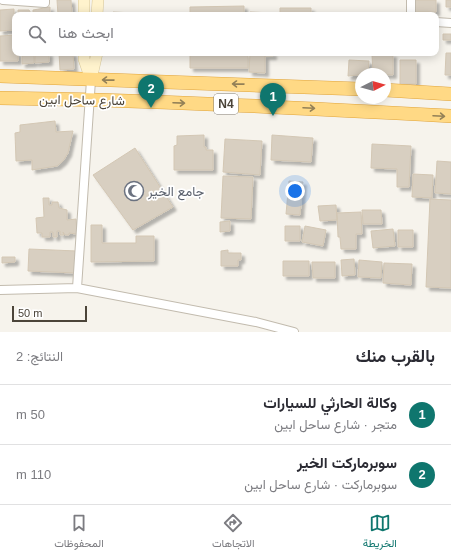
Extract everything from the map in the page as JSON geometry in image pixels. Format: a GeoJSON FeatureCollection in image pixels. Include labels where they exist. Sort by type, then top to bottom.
{"type":"FeatureCollection","features":[{"type":"Feature","properties":{"kind":"highway","name":"شارع ساحل ابين"},"geometry":{"type":"LineString","coordinates":[[0,76],[286,85],[355,89]]}},
{"type":"Feature","properties":{"kind":"highway"},"geometry":{"type":"LineString","coordinates":[[391,90],[451,94]]}},
{"type":"Feature","properties":{"kind":"highway","name":"شارع ساحل ابين"},"geometry":{"type":"LineString","coordinates":[[0,98],[90,99],[451,116]]}},
{"type":"Feature","properties":{"kind":"main road"},"geometry":{"type":"LineString","coordinates":[[84,0],[84,12]]}},
{"type":"Feature","properties":{"kind":"main road"},"geometry":{"type":"LineString","coordinates":[[97,12],[98,0]]}},
{"type":"Feature","properties":{"kind":"main road"},"geometry":{"type":"LineString","coordinates":[[84,56],[91,80]]}},
{"type":"Feature","properties":{"kind":"main road"},"geometry":{"type":"LineString","coordinates":[[91,80],[96,56]]}},
{"type":"Feature","properties":{"kind":"street"},"geometry":{"type":"LineString","coordinates":[[3,0],[45,3],[45,0]]}},
{"type":"Feature","properties":{"kind":"street"},"geometry":{"type":"LineString","coordinates":[[411,0],[411,12]]}},
{"type":"Feature","properties":{"kind":"street"},"geometry":{"type":"LineString","coordinates":[[439,22],[451,23]]}},
{"type":"Feature","properties":{"kind":"street"},"geometry":{"type":"LineString","coordinates":[[77,288],[91,80]]}},
{"type":"Feature","properties":{"kind":"street"},"geometry":{"type":"LineString","coordinates":[[0,290],[77,288],[256,322],[294,332]]}},
{"type":"Feature","properties":{"kind":"building"},"geometry":{"type":"Polygon","coordinates":[[[57,0],[71,0],[72,12],[58,12],[57,0]]]}},
{"type":"Feature","properties":{"kind":"building"},"geometry":{"type":"Polygon","coordinates":[[[415,0],[436,0],[436,12],[414,12],[415,0]]]}},
{"type":"Feature","properties":{"kind":"building"},"geometry":{"type":"Polygon","coordinates":[[[446,0],[451,0],[451,7],[446,7],[446,0]]]}},
{"type":"Feature","properties":{"kind":"building"},"geometry":{"type":"Polygon","coordinates":[[[244,6],[244,12],[190,12],[190,7],[244,6]]]}},
{"type":"Feature","properties":{"kind":"building"},"geometry":{"type":"Polygon","coordinates":[[[50,7],[50,12],[33,12],[33,10],[50,7]]]}},
{"type":"Feature","properties":{"kind":"building"},"geometry":{"type":"Polygon","coordinates":[[[280,8],[311,8],[311,12],[280,12],[280,8]]]}},
{"type":"Feature","properties":{"kind":"building"},"geometry":{"type":"Polygon","coordinates":[[[14,9],[14,12],[12,12],[12,30],[0,31],[0,10],[14,9]]]}},
{"type":"Feature","properties":{"kind":"building"},"geometry":{"type":"Polygon","coordinates":[[[18,10],[29,10],[30,12],[18,12],[18,10]]]}},
{"type":"Feature","properties":{"kind":"building"},"geometry":{"type":"Polygon","coordinates":[[[443,34],[451,34],[451,40],[443,40],[443,34]]]}},
{"type":"Feature","properties":{"kind":"building"},"geometry":{"type":"Polygon","coordinates":[[[12,35],[12,56],[18,56],[18,61],[0,61],[0,36],[12,35]]]}},
{"type":"Feature","properties":{"kind":"building"},"geometry":{"type":"Polygon","coordinates":[[[446,53],[451,53],[451,75],[445,75],[446,53]]]}},
{"type":"Feature","properties":{"kind":"building"},"geometry":{"type":"Polygon","coordinates":[[[22,56],[34,56],[34,63],[22,64],[22,56]]]}},
{"type":"Feature","properties":{"kind":"building"},"geometry":{"type":"Polygon","coordinates":[[[35,56],[49,56],[49,62],[35,63],[35,56]]]}},
{"type":"Feature","properties":{"kind":"building"},"geometry":{"type":"Polygon","coordinates":[[[59,56],[73,56],[74,69],[60,70],[59,56]]]}},
{"type":"Feature","properties":{"kind":"building"},"geometry":{"type":"Polygon","coordinates":[[[190,56],[248,56],[248,68],[190,68],[190,56]]]}},
{"type":"Feature","properties":{"kind":"building"},"geometry":{"type":"Polygon","coordinates":[[[250,56],[265,56],[265,73],[249,72],[250,56]]]}},
{"type":"Feature","properties":{"kind":"building"},"geometry":{"type":"Polygon","coordinates":[[[372,56],[393,56],[393,75],[391,75],[391,68],[373,68],[372,56]]]}},
{"type":"Feature","properties":{"kind":"building"},"geometry":{"type":"Polygon","coordinates":[[[349,60],[369,61],[368,68],[355,68],[355,75],[348,76],[349,60]]]}},
{"type":"Feature","properties":{"kind":"building"},"geometry":{"type":"Polygon","coordinates":[[[400,60],[416,60],[416,84],[400,84],[400,60]]]}},
{"type":"Feature","properties":{"kind":"building"},"geometry":{"type":"Polygon","coordinates":[[[55,121],[56,132],[73,131],[68,153],[63,161],[57,166],[32,170],[32,160],[16,161],[15,133],[20,132],[20,125],[55,121]]]}},
{"type":"Feature","properties":{"kind":"building"},"geometry":{"type":"Polygon","coordinates":[[[204,135],[204,147],[206,147],[206,150],[213,150],[213,170],[174,170],[174,146],[177,145],[177,136],[204,135]]]}},
{"type":"Feature","properties":{"kind":"building"},"geometry":{"type":"Polygon","coordinates":[[[272,135],[313,138],[311,162],[271,160],[272,135]]]}},
{"type":"Feature","properties":{"kind":"building"},"geometry":{"type":"Polygon","coordinates":[[[225,139],[262,141],[260,175],[223,172],[225,139]]]}},
{"type":"Feature","properties":{"kind":"building"},"geometry":{"type":"Polygon","coordinates":[[[372,144],[411,146],[409,187],[397,187],[397,169],[371,168],[372,144]]]}},
{"type":"Feature","properties":{"kind":"building","name":"جامع الخير"},"geometry":{"type":"Polygon","coordinates":[[[135,148],[173,207],[133,230],[93,175],[135,148]]]}},
{"type":"Feature","properties":{"kind":"building"},"geometry":{"type":"Polygon","coordinates":[[[437,161],[451,162],[451,194],[435,193],[437,161]]]}},
{"type":"Feature","properties":{"kind":"building"},"geometry":{"type":"Polygon","coordinates":[[[413,174],[433,175],[432,198],[412,197],[413,174]]]}},
{"type":"Feature","properties":{"kind":"building"},"geometry":{"type":"Polygon","coordinates":[[[223,176],[253,177],[251,219],[221,218],[223,176]]]}},
{"type":"Feature","properties":{"kind":"building"},"geometry":{"type":"Polygon","coordinates":[[[289,181],[303,182],[300,215],[286,214],[289,181]]]}},
{"type":"Feature","properties":{"kind":"building"},"geometry":{"type":"Polygon","coordinates":[[[43,198],[49,198],[49,205],[52,205],[52,202],[58,202],[59,208],[67,210],[67,220],[76,219],[77,234],[69,233],[69,235],[65,235],[63,232],[64,235],[60,235],[60,231],[57,231],[57,237],[53,237],[53,232],[50,232],[50,237],[42,237],[42,233],[37,233],[36,218],[44,217],[43,198]]]}},
{"type":"Feature","properties":{"kind":"building"},"geometry":{"type":"Polygon","coordinates":[[[430,199],[451,200],[451,288],[426,287],[430,199]]]}},
{"type":"Feature","properties":{"kind":"building"},"geometry":{"type":"Polygon","coordinates":[[[336,205],[337,220],[320,221],[318,206],[336,205]]]}},
{"type":"Feature","properties":{"kind":"building"},"geometry":{"type":"Polygon","coordinates":[[[362,210],[381,210],[382,224],[363,224],[362,210]]]}},
{"type":"Feature","properties":{"kind":"building"},"geometry":{"type":"Polygon","coordinates":[[[361,212],[362,234],[356,234],[356,249],[341,249],[340,237],[338,237],[337,213],[361,212]]]}},
{"type":"Feature","properties":{"kind":"building"},"geometry":{"type":"Polygon","coordinates":[[[230,221],[230,231],[220,232],[220,222],[230,221]]]}},
{"type":"Feature","properties":{"kind":"building"},"geometry":{"type":"Polygon","coordinates":[[[91,225],[102,225],[102,243],[136,243],[136,236],[154,236],[154,261],[91,262],[91,225]]]}},
{"type":"Feature","properties":{"kind":"building"},"geometry":{"type":"Polygon","coordinates":[[[285,226],[300,226],[300,241],[285,241],[285,226]]]}},
{"type":"Feature","properties":{"kind":"building"},"geometry":{"type":"Polygon","coordinates":[[[305,226],[326,230],[323,246],[302,242],[305,226]]]}},
{"type":"Feature","properties":{"kind":"building"},"geometry":{"type":"Polygon","coordinates":[[[393,229],[395,246],[373,248],[371,231],[393,229]]]}},
{"type":"Feature","properties":{"kind":"building"},"geometry":{"type":"Polygon","coordinates":[[[398,230],[413,230],[413,247],[398,247],[398,230]]]}},
{"type":"Feature","properties":{"kind":"building"},"geometry":{"type":"Polygon","coordinates":[[[29,249],[77,251],[76,273],[28,271],[29,249]]]}},
{"type":"Feature","properties":{"kind":"building"},"geometry":{"type":"Polygon","coordinates":[[[228,250],[228,253],[241,253],[241,260],[238,260],[238,266],[221,266],[221,251],[228,250]]]}},
{"type":"Feature","properties":{"kind":"building"},"geometry":{"type":"Polygon","coordinates":[[[2,257],[15,257],[15,262],[2,263],[2,257]]]}},
{"type":"Feature","properties":{"kind":"building"},"geometry":{"type":"Polygon","coordinates":[[[354,259],[355,275],[342,276],[341,260],[354,259]]]}},
{"type":"Feature","properties":{"kind":"building"},"geometry":{"type":"Polygon","coordinates":[[[359,260],[382,262],[381,278],[358,277],[359,260]]]}},
{"type":"Feature","properties":{"kind":"building"},"geometry":{"type":"Polygon","coordinates":[[[283,261],[309,261],[309,276],[283,276],[283,261]]]}},
{"type":"Feature","properties":{"kind":"building"},"geometry":{"type":"Polygon","coordinates":[[[312,262],[335,262],[335,278],[313,278],[312,262]]]}},
{"type":"Feature","properties":{"kind":"building"},"geometry":{"type":"Polygon","coordinates":[[[384,263],[412,264],[411,285],[383,283],[384,263]]]}},
{"type":"Feature","properties":{"kind":"place","name":"سوبرماركت الخير"},"geometry":{"type":"Point","coordinates":[151,108]}},
{"type":"Feature","properties":{"kind":"place","name":"وكالة الحارثي للسيارات"},"geometry":{"type":"Point","coordinates":[273,116]}},
{"type":"Feature","properties":{"kind":"place","name":"جامع الخير"},"geometry":{"type":"Point","coordinates":[134,191]}}]}
